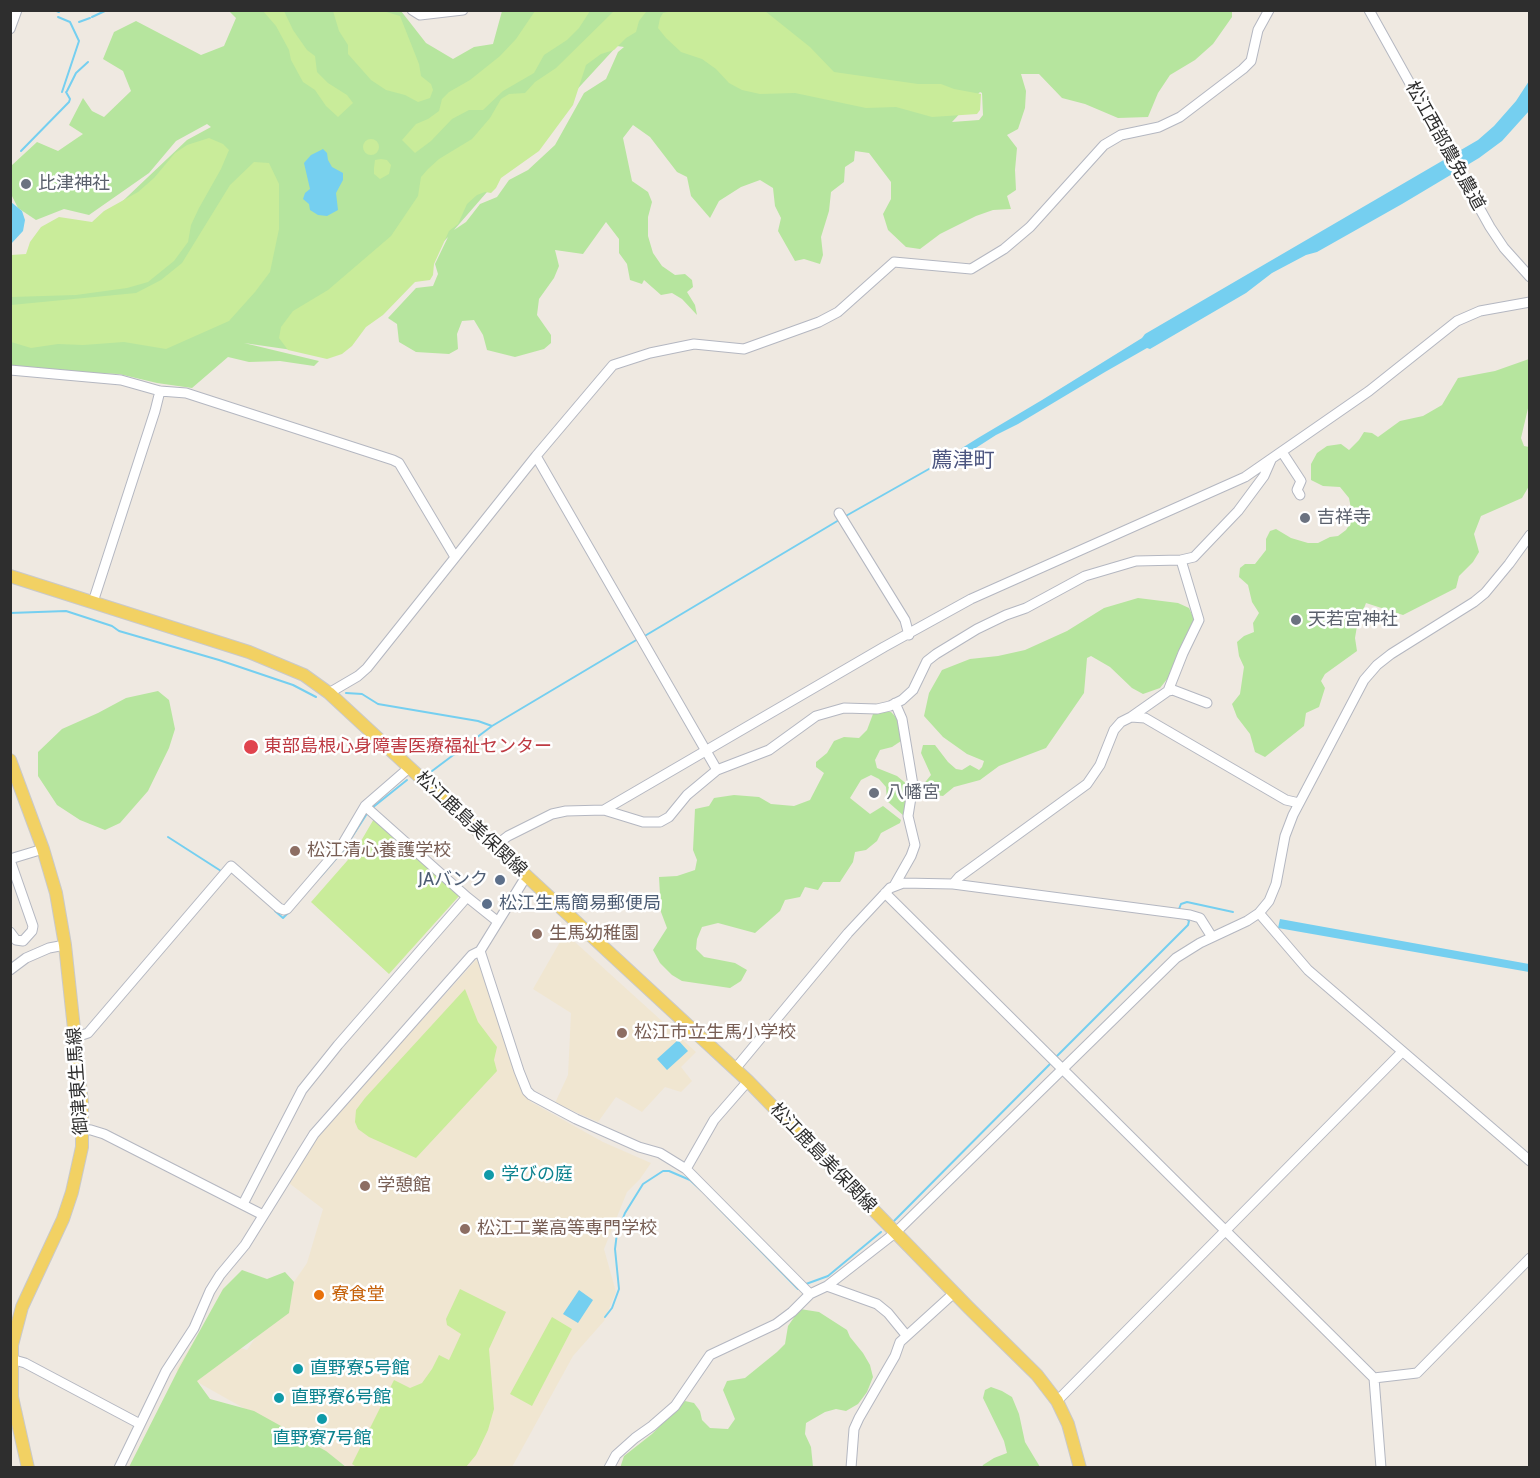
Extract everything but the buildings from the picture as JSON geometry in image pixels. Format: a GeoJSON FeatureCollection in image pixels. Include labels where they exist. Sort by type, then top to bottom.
{"type":"FeatureCollection","features":[{"type":"Feature","properties":{"kind":"main road","name":"松江鹿島美保関線"},"geometry":{"type":"LineString","coordinates":[[10,576],[249,652],[304,675],[329,693],[748,1081],[1037,1375],[1057,1401],[1068,1424],[1080,1467]]}},
{"type":"Feature","properties":{"kind":"main road","name":"御津東生馬線"},"geometry":{"type":"LineString","coordinates":[[10,760],[43,849],[56,893],[65,945],[82,1103],[80,1158],[72,1192],[63,1219],[22,1307],[13,1337],[12,1397],[28,1467]]}},
{"type":"Feature","properties":{"kind":"street"},"geometry":{"type":"LineString","coordinates":[[10,29],[17,10]]}},
{"type":"Feature","properties":{"kind":"street"},"geometry":{"type":"LineString","coordinates":[[412,10],[420,15],[463,10]]}},
{"type":"Feature","properties":{"kind":"street"},"geometry":{"type":"LineString","coordinates":[[329,693],[367,668],[536,456],[616,363],[694,344],[744,349],[819,322],[838,312],[894,262],[970,269],[1018,238],[1046,210],[1096,152],[1112,138],[1159,127],[1180,117],[1243,69],[1251,61],[1258,30],[1269,10]]}},
{"type":"Feature","properties":{"kind":"street","name":"松江西部農免農道"},"geometry":{"type":"LineString","coordinates":[[1369,10],[1490,227],[1504,248],[1530,277]]}},
{"type":"Feature","properties":{"kind":"street"},"geometry":{"type":"LineString","coordinates":[[604,810],[885,646],[909,635],[971,599],[1245,477],[1369,391],[1457,321],[1480,311],[1530,302]]}},
{"type":"Feature","properties":{"kind":"street"},"geometry":{"type":"LineString","coordinates":[[10,370],[121,380],[160,391],[186,393],[393,460],[399,463],[455,557]]}},
{"type":"Feature","properties":{"kind":"street"},"geometry":{"type":"LineString","coordinates":[[93,602],[160,391]]}},
{"type":"Feature","properties":{"kind":"street"},"geometry":{"type":"LineString","coordinates":[[1282,452],[1301,481],[1297,490],[1300,495]]}},
{"type":"Feature","properties":{"kind":"street"},"geometry":{"type":"LineString","coordinates":[[536,456],[717,770]]}},
{"type":"Feature","properties":{"kind":"street"},"geometry":{"type":"LineString","coordinates":[[495,846],[508,836],[552,814],[566,811],[604,810],[644,822],[660,822],[669,817],[687,795],[717,770],[769,750],[825,712],[844,708],[877,709],[895,704],[913,690],[927,661],[992,622],[1026,608],[1084,576],[1136,561],[1181,560],[1194,557],[1238,511],[1263,476],[1271,460]]}},
{"type":"Feature","properties":{"kind":"street"},"geometry":{"type":"LineString","coordinates":[[839,513],[905,620],[909,635]]}},
{"type":"Feature","properties":{"kind":"street"},"geometry":{"type":"LineString","coordinates":[[609,1467],[616,1455],[675,1406],[710,1355],[776,1324],[810,1294],[827,1286],[895,1233],[1176,958],[1259,913],[1269,901],[1276,884],[1285,836],[1299,803],[1364,680],[1377,664],[1474,603],[1509,564],[1530,535]]}},
{"type":"Feature","properties":{"kind":"street"},"geometry":{"type":"LineString","coordinates":[[1168,691],[1199,620],[1181,560]]}},
{"type":"Feature","properties":{"kind":"street"},"geometry":{"type":"LineString","coordinates":[[953,884],[959,877],[1086,784],[1100,765],[1114,730],[1121,722],[1168,691],[1173,690],[1207,703]]}},
{"type":"Feature","properties":{"kind":"street"},"geometry":{"type":"LineString","coordinates":[[894,886],[915,845],[908,816],[913,785],[902,719],[895,704]]}},
{"type":"Feature","properties":{"kind":"street"},"geometry":{"type":"LineString","coordinates":[[1131,717],[1145,718],[1287,800],[1299,803]]}},
{"type":"Feature","properties":{"kind":"street"},"geometry":{"type":"LineString","coordinates":[[76,1037],[87,1033],[231,866],[279,908],[287,909],[338,850],[368,808],[411,767]]}},
{"type":"Feature","properties":{"kind":"street"},"geometry":{"type":"LineString","coordinates":[[368,808],[497,921]]}},
{"type":"Feature","properties":{"kind":"street"},"geometry":{"type":"LineString","coordinates":[[10,932],[16,940],[23,941],[32,932],[33,926],[10,860],[43,849]]}},
{"type":"Feature","properties":{"kind":"street"},"geometry":{"type":"LineString","coordinates":[[119,1467],[166,1371],[194,1328],[210,1291],[245,1245],[314,1134],[472,956],[480,951],[527,875]]}},
{"type":"Feature","properties":{"kind":"street"},"geometry":{"type":"LineString","coordinates":[[735,1069],[848,933],[885,893],[903,883],[953,884],[1190,915],[1200,918],[1212,937]]}},
{"type":"Feature","properties":{"kind":"street"},"geometry":{"type":"LineString","coordinates":[[885,893],[1374,1378],[1381,1467]]}},
{"type":"Feature","properties":{"kind":"street"},"geometry":{"type":"LineString","coordinates":[[243,1204],[302,1090],[338,1045],[467,897]]}},
{"type":"Feature","properties":{"kind":"street"},"geometry":{"type":"LineString","coordinates":[[1259,913],[1308,970],[1530,1161]]}},
{"type":"Feature","properties":{"kind":"street"},"geometry":{"type":"LineString","coordinates":[[10,970],[26,958],[49,948],[65,945]]}},
{"type":"Feature","properties":{"kind":"street"},"geometry":{"type":"LineString","coordinates":[[480,951],[519,1071],[531,1095],[576,1119],[639,1147],[660,1153],[686,1169],[810,1294]]}},
{"type":"Feature","properties":{"kind":"street"},"geometry":{"type":"LineString","coordinates":[[1057,1401],[1402,1052]]}},
{"type":"Feature","properties":{"kind":"street"},"geometry":{"type":"LineString","coordinates":[[686,1169],[714,1120],[748,1081]]}},
{"type":"Feature","properties":{"kind":"street"},"geometry":{"type":"LineString","coordinates":[[82,1129],[104,1134],[263,1215]]}},
{"type":"Feature","properties":{"kind":"street"},"geometry":{"type":"LineString","coordinates":[[1374,1378],[1417,1372],[1530,1258]]}},
{"type":"Feature","properties":{"kind":"street"},"geometry":{"type":"LineString","coordinates":[[827,1286],[877,1304],[895,1320],[906,1335]]}},
{"type":"Feature","properties":{"kind":"street"},"geometry":{"type":"LineString","coordinates":[[851,1467],[854,1429],[906,1335],[954,1293]]}},
{"type":"Feature","properties":{"kind":"street"},"geometry":{"type":"LineString","coordinates":[[11,1359],[25,1363],[140,1424]]}},
{"type":"Feature","properties":{"kind":"shaded area","name":"松江市立生馬小学校"},"geometry":{"type":"Polygon","coordinates":[[[565,933],[696,1052],[681,1067],[692,1081],[681,1092],[665,1087],[642,1112],[616,1097],[598,1122],[555,1103],[568,1075],[571,1013],[533,989],[565,933]]]}},
{"type":"Feature","properties":{"kind":"shaded area","name":"松江工業高等専門学校"},"geometry":{"type":"Polygon","coordinates":[[[477,959],[521,1088],[531,1102],[603,1142],[651,1163],[627,1192],[604,1249],[616,1292],[604,1321],[573,1356],[512,1467],[348,1467],[176,1370],[198,1335],[247,1350],[307,1263],[323,1209],[289,1183],[318,1135],[477,959]]]}},
{"type":"Feature","properties":{"kind":"green space"},"geometry":{"type":"Polygon","coordinates":[[[677,10],[765,11],[810,47],[834,72],[918,84],[941,84],[981,94],[980,110],[977,114],[932,117],[896,107],[866,108],[795,93],[760,94],[742,90],[729,83],[716,69],[702,59],[681,52],[666,38],[658,28],[660,18],[663,13],[677,10]]]}},
{"type":"Feature","properties":{"kind":"green space"},"geometry":{"type":"Polygon","coordinates":[[[229,11],[401,11],[426,43],[453,59],[474,47],[493,44],[502,11],[1232,11],[1232,17],[1213,44],[1195,60],[1170,75],[1158,93],[1148,117],[1118,118],[1085,104],[1062,98],[1039,74],[1021,74],[1026,91],[1025,108],[1018,129],[1007,135],[1017,148],[1016,190],[1007,196],[1011,209],[993,210],[976,216],[940,234],[920,249],[906,247],[888,230],[883,214],[891,199],[891,182],[869,153],[855,151],[854,161],[845,167],[844,182],[831,192],[829,211],[821,237],[823,255],[820,264],[804,259],[795,261],[778,231],[781,218],[775,206],[773,188],[760,180],[741,187],[719,201],[710,218],[691,196],[687,177],[677,172],[650,137],[633,125],[623,138],[632,181],[648,192],[652,202],[648,217],[648,236],[653,253],[662,266],[675,275],[685,274],[692,280],[693,287],[687,292],[695,305],[697,315],[682,299],[672,293],[661,295],[644,280],[642,284],[630,280],[627,264],[619,253],[619,239],[606,222],[583,254],[555,250],[559,266],[554,278],[539,299],[537,315],[551,335],[551,343],[544,349],[515,357],[487,350],[483,335],[474,320],[462,321],[457,334],[458,349],[449,354],[416,352],[399,342],[397,324],[388,318],[416,288],[433,286],[438,274],[435,264],[448,237],[434,252],[299,351],[244,343],[319,361],[314,366],[280,361],[249,362],[228,357],[192,388],[119,374],[57,372],[11,365],[10,283],[108,215],[187,140],[211,127],[207,124],[176,141],[149,173],[89,215],[64,209],[36,220],[18,208],[11,194],[11,166],[37,142],[58,151],[83,134],[69,125],[83,98],[92,111],[104,117],[131,91],[123,71],[103,59],[114,32],[136,21],[201,55],[224,46],[236,18],[229,11]],[[617,46],[454,230],[466,222],[480,204],[497,197],[509,180],[528,170],[555,145],[584,93],[606,79],[618,52],[624,47],[617,46]],[[980,92],[952,122],[979,120],[983,115],[982,93],[980,92]]]}},
{"type":"Feature","properties":{"kind":"green space"},"geometry":{"type":"Polygon","coordinates":[[[263,11],[284,11],[293,30],[307,50],[315,56],[317,72],[328,83],[347,95],[353,103],[338,117],[326,106],[315,90],[303,82],[276,26],[263,11]]]}},
{"type":"Feature","properties":{"kind":"green space"},"geometry":{"type":"Polygon","coordinates":[[[333,11],[383,11],[400,16],[419,64],[421,76],[431,84],[433,90],[430,98],[418,102],[405,95],[386,90],[371,80],[348,54],[348,45],[339,31],[333,11]]]}},
{"type":"Feature","properties":{"kind":"green space"},"geometry":{"type":"Polygon","coordinates":[[[535,11],[590,11],[579,28],[567,40],[544,55],[534,73],[503,91],[483,110],[469,110],[452,119],[431,141],[415,153],[402,140],[416,124],[439,111],[442,99],[449,92],[470,80],[500,56],[516,39],[535,11]]]}},
{"type":"Feature","properties":{"kind":"green space"},"geometry":{"type":"Polygon","coordinates":[[[614,11],[646,12],[639,21],[636,32],[614,50],[601,54],[586,65],[573,105],[539,151],[501,178],[491,193],[485,192],[477,195],[467,204],[458,224],[449,231],[434,264],[430,280],[415,282],[383,315],[366,327],[352,346],[342,354],[327,359],[288,350],[279,338],[281,327],[293,311],[328,290],[391,236],[418,196],[421,177],[428,169],[439,159],[472,139],[490,118],[501,99],[509,94],[525,93],[535,82],[556,68],[614,11]]]}},
{"type":"Feature","properties":{"kind":"green space"},"geometry":{"type":"Polygon","coordinates":[[[209,138],[223,144],[229,150],[221,169],[191,225],[188,242],[174,261],[148,282],[127,288],[76,295],[11,297],[11,255],[26,254],[30,242],[41,227],[59,217],[92,222],[104,211],[138,192],[154,178],[175,153],[187,145],[209,138]]]}},
{"type":"Feature","properties":{"kind":"green space"},"geometry":{"type":"Polygon","coordinates":[[[371,139],[377,141],[379,147],[377,153],[371,155],[365,153],[363,147],[365,141],[371,139]]]}},
{"type":"Feature","properties":{"kind":"green space"},"geometry":{"type":"Polygon","coordinates":[[[375,160],[387,160],[391,165],[389,174],[380,179],[374,174],[374,168],[375,160]]]}},
{"type":"Feature","properties":{"kind":"green space"},"geometry":{"type":"Polygon","coordinates":[[[254,162],[269,163],[279,184],[279,229],[270,272],[229,321],[166,349],[124,342],[58,344],[31,348],[11,342],[11,305],[136,293],[161,280],[182,263],[230,185],[254,162]]]}},
{"type":"Feature","properties":{"kind":"green space"},"geometry":{"type":"Polygon","coordinates":[[[1529,359],[1529,404],[1521,438],[1524,446],[1529,447],[1529,486],[1522,498],[1481,516],[1474,534],[1479,552],[1459,576],[1456,588],[1403,615],[1366,603],[1357,626],[1355,638],[1357,651],[1325,674],[1321,681],[1325,688],[1319,707],[1306,713],[1304,726],[1265,757],[1255,752],[1250,734],[1237,717],[1232,704],[1240,694],[1244,667],[1239,656],[1237,642],[1254,632],[1253,623],[1259,613],[1252,602],[1248,585],[1239,577],[1240,568],[1245,564],[1255,564],[1266,550],[1266,539],[1270,531],[1276,529],[1291,538],[1308,543],[1318,543],[1338,536],[1346,530],[1353,519],[1349,498],[1340,487],[1323,486],[1311,480],[1311,464],[1317,453],[1327,446],[1341,444],[1349,450],[1364,432],[1378,437],[1400,421],[1423,416],[1442,405],[1458,378],[1495,371],[1529,359]]]}},
{"type":"Feature","properties":{"kind":"green space"},"geometry":{"type":"Polygon","coordinates":[[[1138,598],[1178,603],[1189,608],[1195,621],[1172,673],[1160,688],[1143,694],[1132,688],[1110,667],[1091,656],[1087,658],[1084,693],[1046,748],[999,766],[980,780],[954,787],[943,796],[936,795],[922,786],[931,775],[921,753],[923,745],[935,745],[956,769],[962,770],[970,765],[979,770],[984,761],[967,754],[943,737],[924,716],[929,693],[942,670],[970,659],[1025,650],[1067,631],[1104,608],[1138,598]]]}},
{"type":"Feature","properties":{"kind":"green space"},"geometry":{"type":"Polygon","coordinates":[[[158,691],[169,700],[175,729],[169,748],[148,791],[120,823],[105,830],[80,820],[57,805],[38,776],[38,752],[62,729],[126,698],[158,691]]]}},
{"type":"Feature","properties":{"kind":"green space"},"geometry":{"type":"Polygon","coordinates":[[[882,711],[891,712],[897,718],[901,741],[892,747],[880,750],[875,760],[877,768],[897,776],[909,786],[904,816],[887,801],[886,787],[879,779],[871,775],[861,780],[850,798],[870,814],[883,806],[901,820],[900,823],[881,833],[877,841],[866,850],[855,852],[853,862],[840,882],[823,882],[818,890],[805,887],[800,897],[785,900],[780,911],[755,933],[718,923],[702,927],[696,949],[704,957],[735,963],[747,970],[741,981],[730,988],[682,981],[672,975],[660,963],[653,950],[667,928],[661,912],[659,877],[677,876],[695,870],[697,860],[693,850],[695,809],[709,806],[714,798],[734,795],[759,797],[771,804],[794,806],[810,800],[824,773],[816,767],[816,762],[827,753],[834,741],[844,737],[859,738],[867,730],[873,714],[882,711]]]}},
{"type":"Feature","properties":{"kind":"green space"},"geometry":{"type":"Polygon","coordinates":[[[375,817],[460,895],[389,974],[311,902],[354,853],[375,817]]]}},
{"type":"Feature","properties":{"kind":"green space"},"geometry":{"type":"Polygon","coordinates":[[[465,989],[478,1022],[497,1047],[494,1060],[497,1071],[416,1158],[369,1137],[358,1129],[355,1122],[356,1110],[465,989]]]}},
{"type":"Feature","properties":{"kind":"green space"},"geometry":{"type":"Polygon","coordinates":[[[242,1270],[267,1279],[285,1272],[294,1282],[289,1313],[197,1381],[210,1399],[254,1411],[326,1451],[346,1467],[129,1467],[178,1370],[223,1289],[242,1270]]]}},
{"type":"Feature","properties":{"kind":"green space"},"geometry":{"type":"Polygon","coordinates":[[[460,1289],[506,1312],[489,1349],[494,1409],[488,1430],[476,1455],[466,1467],[358,1468],[352,1464],[394,1380],[410,1388],[422,1383],[439,1355],[449,1360],[461,1334],[447,1325],[446,1319],[460,1289]]]}},
{"type":"Feature","properties":{"kind":"green space"},"geometry":{"type":"Polygon","coordinates":[[[800,1309],[819,1312],[847,1330],[870,1365],[873,1377],[867,1392],[858,1404],[846,1411],[836,1409],[825,1412],[806,1423],[805,1434],[811,1447],[813,1467],[620,1468],[624,1456],[652,1434],[685,1401],[694,1403],[700,1411],[702,1420],[710,1428],[728,1429],[735,1419],[723,1390],[727,1381],[745,1378],[777,1352],[785,1344],[788,1326],[800,1309]]]}},
{"type":"Feature","properties":{"kind":"green space"},"geometry":{"type":"Polygon","coordinates":[[[552,1317],[572,1329],[532,1406],[510,1394],[552,1317]]]}},
{"type":"Feature","properties":{"kind":"green space"},"geometry":{"type":"Polygon","coordinates":[[[991,1387],[1012,1397],[1019,1414],[1025,1442],[1040,1467],[982,1467],[994,1458],[1007,1453],[1004,1441],[983,1398],[985,1390],[991,1387]]]}},
{"type":"Feature","properties":{"kind":"water"},"geometry":{"type":"Polygon","coordinates":[[[1529,81],[1529,111],[1502,141],[1479,158],[1317,252],[1306,255],[1272,273],[1246,293],[1150,349],[1147,348],[1105,372],[968,453],[958,454],[962,448],[1142,338],[1145,334],[1478,140],[1516,101],[1529,81]]]}},
{"type":"Feature","properties":{"kind":"water"},"geometry":{"type":"Polygon","coordinates":[[[323,149],[332,167],[343,173],[343,180],[336,193],[338,210],[327,216],[318,215],[310,210],[309,204],[303,199],[305,193],[310,189],[304,163],[311,155],[323,149]]]}},
{"type":"Feature","properties":{"kind":"water"},"geometry":{"type":"Polygon","coordinates":[[[11,202],[22,211],[25,220],[23,231],[11,244],[11,202]]]}},
{"type":"Feature","properties":{"kind":"water"},"geometry":{"type":"Polygon","coordinates":[[[1280,919],[1529,964],[1529,972],[1278,928],[1280,919]]]}},
{"type":"Feature","properties":{"kind":"water"},"geometry":{"type":"Polygon","coordinates":[[[678,1040],[688,1051],[667,1070],[657,1059],[678,1040]]]}},
{"type":"Feature","properties":{"kind":"water"},"geometry":{"type":"Polygon","coordinates":[[[579,1290],[593,1300],[578,1323],[563,1314],[579,1290]]]}},
{"type":"Feature","properties":{"kind":"waterway"},"geometry":{"type":"LineString","coordinates":[[54,10],[59,12]]}},
{"type":"Feature","properties":{"kind":"waterway"},"geometry":{"type":"LineString","coordinates":[[92,17],[107,10]]}},
{"type":"Feature","properties":{"kind":"waterway"},"geometry":{"type":"LineString","coordinates":[[58,17],[70,22],[79,41],[62,92]]}},
{"type":"Feature","properties":{"kind":"waterway"},"geometry":{"type":"LineString","coordinates":[[79,22],[90,18]]}},
{"type":"Feature","properties":{"kind":"waterway"},"geometry":{"type":"LineString","coordinates":[[67,91],[76,73],[88,62]]}},
{"type":"Feature","properties":{"kind":"waterway"},"geometry":{"type":"LineString","coordinates":[[21,151],[69,102],[70,99],[66,92]]}},
{"type":"Feature","properties":{"kind":"waterway"},"geometry":{"type":"LineString","coordinates":[[844,517],[959,452]]}},
{"type":"Feature","properties":{"kind":"waterway"},"geometry":{"type":"LineString","coordinates":[[643,637],[839,520]]}},
{"type":"Feature","properties":{"kind":"waterway"},"geometry":{"type":"LineString","coordinates":[[10,613],[66,611],[112,626],[119,631],[219,660],[293,685],[316,697]]}},
{"type":"Feature","properties":{"kind":"waterway"},"geometry":{"type":"LineString","coordinates":[[346,693],[362,694],[378,704],[478,721],[492,726],[638,639]]}},
{"type":"Feature","properties":{"kind":"waterway"},"geometry":{"type":"LineString","coordinates":[[432,771],[492,726]]}},
{"type":"Feature","properties":{"kind":"waterway"},"geometry":{"type":"LineString","coordinates":[[372,808],[407,780]]}},
{"type":"Feature","properties":{"kind":"waterway"},"geometry":{"type":"LineString","coordinates":[[350,840],[368,812]]}},
{"type":"Feature","properties":{"kind":"waterway"},"geometry":{"type":"LineString","coordinates":[[168,837],[221,871]]}},
{"type":"Feature","properties":{"kind":"waterway"},"geometry":{"type":"LineString","coordinates":[[320,877],[346,847]]}},
{"type":"Feature","properties":{"kind":"waterway"},"geometry":{"type":"LineString","coordinates":[[1179,909],[1181,904],[1187,902],[1233,912]]}},
{"type":"Feature","properties":{"kind":"waterway"},"geometry":{"type":"LineString","coordinates":[[275,911],[283,918],[288,913]]}},
{"type":"Feature","properties":{"kind":"waterway"},"geometry":{"type":"LineString","coordinates":[[1056,1057],[1188,925],[1189,921],[1186,918]]}},
{"type":"Feature","properties":{"kind":"waterway"},"geometry":{"type":"LineString","coordinates":[[891,1224],[1052,1062]]}},
{"type":"Feature","properties":{"kind":"waterway"},"geometry":{"type":"LineString","coordinates":[[605,1317],[612,1308],[619,1289],[615,1249],[617,1233],[625,1213],[643,1184],[663,1171],[669,1171],[690,1180],[702,1191]]}},
{"type":"Feature","properties":{"kind":"waterway"},"geometry":{"type":"LineString","coordinates":[[708,1197],[798,1289],[801,1287]]}},
{"type":"Feature","properties":{"kind":"waterway"},"geometry":{"type":"LineString","coordinates":[[806,1284],[828,1276],[881,1232]]}},
{"type":"Feature","properties":{"kind":"place","name":"比津神社"},"geometry":{"type":"Point","coordinates":[26,184]}},
{"type":"Feature","properties":{"kind":"place","name":"吉祥寺"},"geometry":{"type":"Point","coordinates":[1305,518]}},
{"type":"Feature","properties":{"kind":"place","name":"天若宮神社"},"geometry":{"type":"Point","coordinates":[1296,620]}},
{"type":"Feature","properties":{"kind":"place","name":"東部島根心身障害医療福祉センター"},"geometry":{"type":"Point","coordinates":[251,747]}},
{"type":"Feature","properties":{"kind":"place","name":"八幡宮"},"geometry":{"type":"Point","coordinates":[874,793]}},
{"type":"Feature","properties":{"kind":"place","name":"松江清心養護学校"},"geometry":{"type":"Point","coordinates":[295,851]}},
{"type":"Feature","properties":{"kind":"place","name":"JAバンク"},"geometry":{"type":"Point","coordinates":[500,880]}},
{"type":"Feature","properties":{"kind":"place","name":"松江生馬簡易郵便局"},"geometry":{"type":"Point","coordinates":[487,904]}},
{"type":"Feature","properties":{"kind":"place","name":"生馬幼稚園"},"geometry":{"type":"Point","coordinates":[537,934]}},
{"type":"Feature","properties":{"kind":"place","name":"松江市立生馬小学校"},"geometry":{"type":"Point","coordinates":[622,1033]}},
{"type":"Feature","properties":{"kind":"place","name":"学びの庭"},"geometry":{"type":"Point","coordinates":[489,1175]}},
{"type":"Feature","properties":{"kind":"place","name":"学憩館"},"geometry":{"type":"Point","coordinates":[365,1186]}},
{"type":"Feature","properties":{"kind":"place","name":"松江工業高等専門学校"},"geometry":{"type":"Point","coordinates":[465,1229]}},
{"type":"Feature","properties":{"kind":"place","name":"寮食堂"},"geometry":{"type":"Point","coordinates":[319,1295]}},
{"type":"Feature","properties":{"kind":"place","name":"直野寮5号館"},"geometry":{"type":"Point","coordinates":[298,1369]}},
{"type":"Feature","properties":{"kind":"place","name":"直野寮6号館"},"geometry":{"type":"Point","coordinates":[279,1398]}},
{"type":"Feature","properties":{"kind":"place","name":"直野寮7号館"},"geometry":{"type":"Point","coordinates":[322,1419]}},
{"type":"Feature","properties":{"kind":"district","name":"薦津町"},"geometry":{"type":"Point","coordinates":[963,461]}}]}
